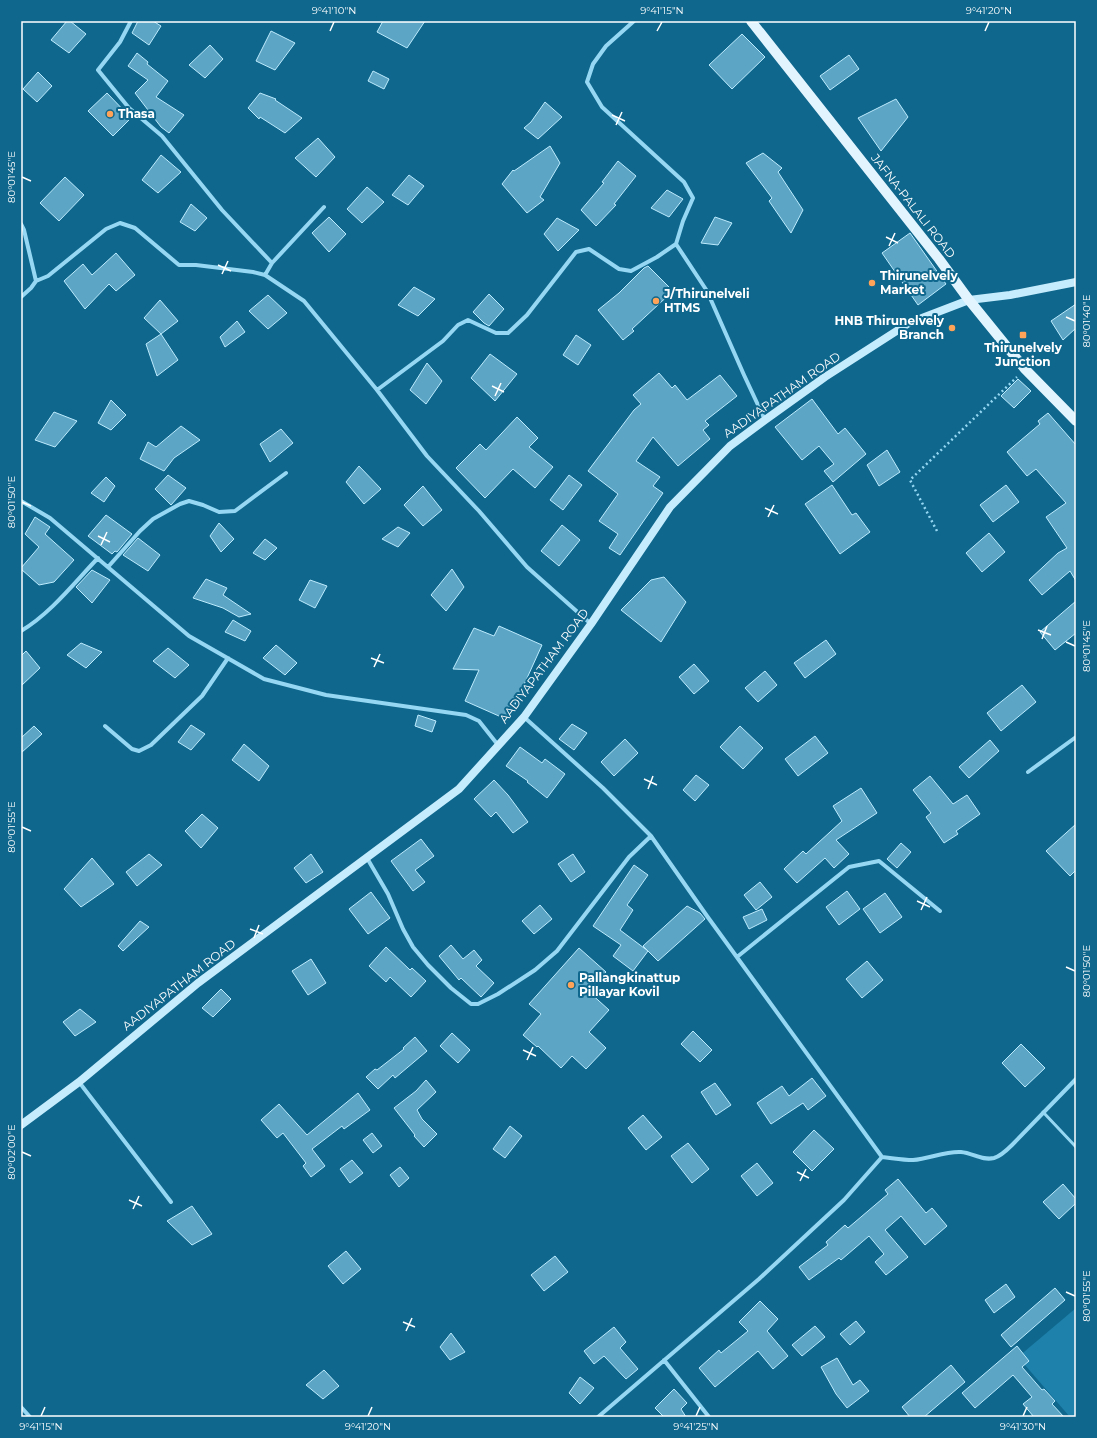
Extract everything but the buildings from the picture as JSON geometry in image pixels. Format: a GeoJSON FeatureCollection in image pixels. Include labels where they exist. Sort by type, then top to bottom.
{"type":"FeatureCollection","features":[{"type":"Feature","properties":{"kind":"main road","name":"JAFNA-PALALI ROAD"},"geometry":{"type":"LineString","coordinates":[[751,21],[939,259],[968,300],[1025,370],[1076,421]]}},
{"type":"Feature","properties":{"kind":"street"},"geometry":{"type":"LineString","coordinates":[[131,21],[120,42],[98,70],[130,108],[162,136],[222,210],[272,263]]}},
{"type":"Feature","properties":{"kind":"street"},"geometry":{"type":"LineString","coordinates":[[377,390],[443,341],[458,325],[468,320],[496,333],[508,333],[527,315],[576,252],[589,249],[619,269],[631,271],[657,257],[676,244],[683,221],[693,198],[684,182],[602,107],[587,82],[593,64],[606,46],[634,21]]}},
{"type":"Feature","properties":{"kind":"street"},"geometry":{"type":"LineString","coordinates":[[265,275],[272,263],[324,207]]}},
{"type":"Feature","properties":{"kind":"street"},"geometry":{"type":"LineString","coordinates":[[21,297],[36,281],[48,276],[106,230],[120,223],[135,228],[179,265],[196,265],[265,275],[304,301],[377,390],[427,456],[479,511],[527,567],[591,624]]}},
{"type":"Feature","properties":{"kind":"street"},"geometry":{"type":"LineString","coordinates":[[21,224],[24,230],[36,281]]}},
{"type":"Feature","properties":{"kind":"street"},"geometry":{"type":"LineString","coordinates":[[676,244],[707,291],[765,420]]}},
{"type":"Feature","properties":{"kind":"street","name":"AADIYAPATHAM ROAD"},"geometry":{"type":"LineString","coordinates":[[21,1125],[79,1082],[198,983],[459,789],[524,717],[591,624],[670,507],[730,446],[825,377],[909,323],[968,300],[1010,295],[1076,282]]}},
{"type":"Feature","properties":{"kind":"street"},"geometry":{"type":"LineString","coordinates":[[108,567],[153,519],[180,504],[189,501],[219,512],[236,511],[286,473]]}},
{"type":"Feature","properties":{"kind":"street"},"geometry":{"type":"LineString","coordinates":[[21,501],[50,518],[189,636],[264,679],[326,695],[466,715],[479,721],[498,745]]}},
{"type":"Feature","properties":{"kind":"street"},"geometry":{"type":"LineString","coordinates":[[21,631],[30,626],[60,598],[98,558]]}},
{"type":"Feature","properties":{"kind":"street"},"geometry":{"type":"LineString","coordinates":[[105,726],[132,749],[139,751],[151,745],[202,696],[228,658]]}},
{"type":"Feature","properties":{"kind":"street"},"geometry":{"type":"LineString","coordinates":[[524,717],[603,788],[651,836],[882,1156],[913,1160],[951,1152],[962,1152],[970,1153],[981,1158],[995,1158],[1012,1145],[1076,1079]]}},
{"type":"Feature","properties":{"kind":"street"},"geometry":{"type":"LineString","coordinates":[[1028,772],[1076,737]]}},
{"type":"Feature","properties":{"kind":"street"},"geometry":{"type":"LineString","coordinates":[[367,858],[388,894],[403,929],[413,947],[428,965],[451,988],[471,1004],[478,1004],[498,994],[535,970],[557,951],[629,857],[651,836]]}},
{"type":"Feature","properties":{"kind":"street"},"geometry":{"type":"LineString","coordinates":[[737,957],[849,867],[879,861],[940,911]]}},
{"type":"Feature","properties":{"kind":"street"},"geometry":{"type":"LineString","coordinates":[[79,1082],[171,1202]]}},
{"type":"Feature","properties":{"kind":"street"},"geometry":{"type":"LineString","coordinates":[[598,1417],[759,1279],[838,1205],[882,1156]]}},
{"type":"Feature","properties":{"kind":"street"},"geometry":{"type":"LineString","coordinates":[[664,1360],[709,1417]]}},
{"type":"Feature","properties":{"kind":"street"},"geometry":{"type":"LineString","coordinates":[[21,1407],[30,1417]]}},
{"type":"Feature","properties":{"kind":"lane"},"geometry":{"type":"LineString","coordinates":[[1043,1112],[1076,1147]]}},
{"type":"Feature","properties":{"kind":"path"},"geometry":{"type":"LineString","coordinates":[[937,531],[910,480],[1025,370]]}},
{"type":"Feature","properties":{"kind":"shaded area"},"geometry":{"type":"Polygon","coordinates":[[[1076,1308],[1076,1417],[1070,1417],[1018,1357],[1076,1308]]]}},
{"type":"Feature","properties":{"kind":"place","name":"Thasa"},"geometry":{"type":"Point","coordinates":[110,114]}},
{"type":"Feature","properties":{"kind":"place","name":"Thirunelvely Market"},"geometry":{"type":"Point","coordinates":[872,283]}},
{"type":"Feature","properties":{"kind":"place","name":"J/Thirunelveli HTMS"},"geometry":{"type":"Point","coordinates":[656,301]}},
{"type":"Feature","properties":{"kind":"place","name":"HNB Thirunelvely Branch"},"geometry":{"type":"Point","coordinates":[952,328]}},
{"type":"Feature","properties":{"kind":"place","name":"Thirunelvely Junction"},"geometry":{"type":"Point","coordinates":[1023,335]}},
{"type":"Feature","properties":{"kind":"place","name":"Pallangkinattup Pillayar Kovil"},"geometry":{"type":"Point","coordinates":[571,985]}}]}
